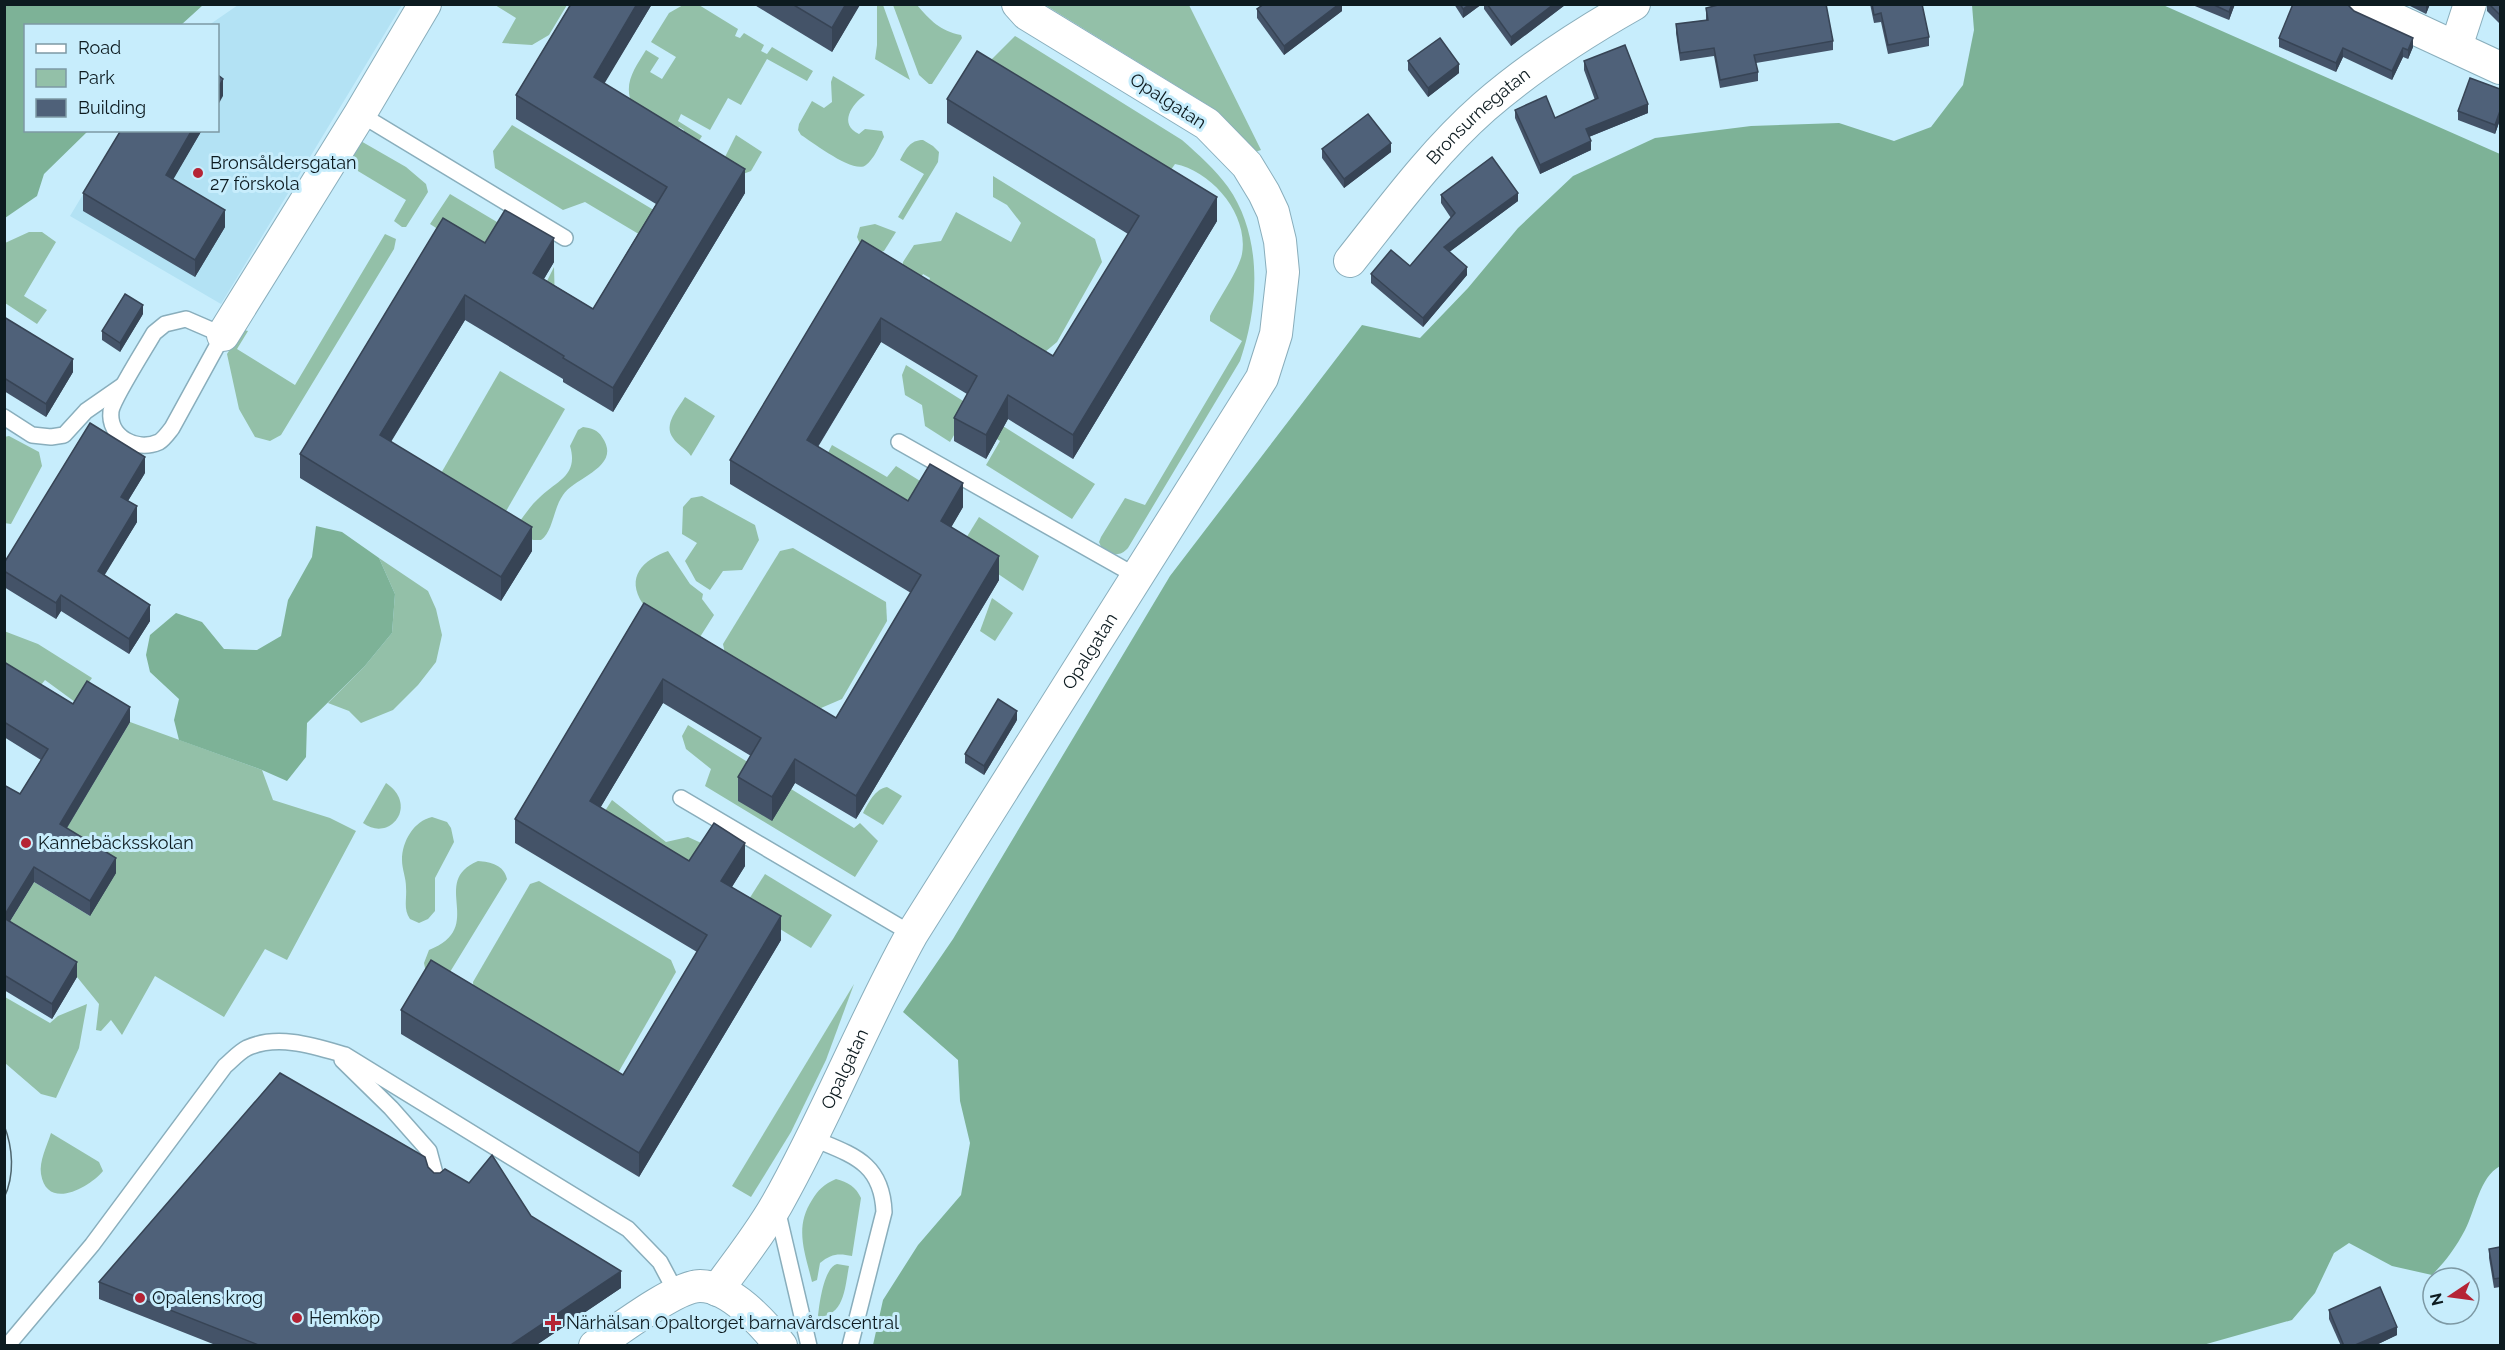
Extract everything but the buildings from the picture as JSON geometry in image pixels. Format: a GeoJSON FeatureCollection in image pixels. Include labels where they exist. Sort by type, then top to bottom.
{"type":"FeatureCollection","features":[{"type":"Feature","properties":{"kind":"street"},"geometry":{"type":"LineString","coordinates":[[223,334],[360,114],[425,4]]}},
{"type":"Feature","properties":{"kind":"street","name":"Opalgatan"},"geometry":{"type":"LineString","coordinates":[[717,1290],[776,1206],[812,1138],[882,987],[912,934],[1262,378],[1276,334],[1283,272],[1280,241],[1273,213],[1264,193],[1246,165],[1207,124],[1027,14],[1018,4]]}},
{"type":"Feature","properties":{"kind":"street","name":"Bronsurnegatan"},"geometry":{"type":"LineString","coordinates":[[1350,261],[1435,156],[1483,108],[1534,67],[1592,28],[1634,4]]}},
{"type":"Feature","properties":{"kind":"street"},"geometry":{"type":"LineString","coordinates":[[2362,4],[2500,68]]}},
{"type":"Feature","properties":{"kind":"street"},"geometry":{"type":"LineString","coordinates":[[2456,47],[2470,4]]}},
{"type":"Feature","properties":{"kind":"street"},"geometry":{"type":"LineString","coordinates":[[595,1346],[677,1294],[689,1288],[701,1286],[717,1290],[740,1303],[769,1330],[781,1346]]}},
{"type":"Feature","properties":{"kind":"lane"},"geometry":{"type":"LineString","coordinates":[[360,114],[565,238]]}},
{"type":"Feature","properties":{"kind":"lane"},"geometry":{"type":"LineString","coordinates":[[186,319],[223,334],[172,428],[161,441],[148,445],[134,444],[120,438],[112,426],[111,409],[154,333],[165,324],[186,319]]}},
{"type":"Feature","properties":{"kind":"lane"},"geometry":{"type":"LineString","coordinates":[[4,417],[32,435],[51,437],[64,435],[86,411],[125,384]]}},
{"type":"Feature","properties":{"kind":"lane"},"geometry":{"type":"LineString","coordinates":[[899,442],[1138,577]]}},
{"type":"Feature","properties":{"kind":"lane"},"geometry":{"type":"LineString","coordinates":[[681,798],[912,934]]}},
{"type":"Feature","properties":{"kind":"lane"},"geometry":{"type":"LineString","coordinates":[[7,1346],[92,1245],[225,1066],[246,1048],[278,1041],[312,1046],[345,1055],[628,1229],[660,1262],[677,1294]]}},
{"type":"Feature","properties":{"kind":"lane"},"geometry":{"type":"LineString","coordinates":[[334,1052],[391,1108],[429,1151],[437,1181]]}},
{"type":"Feature","properties":{"kind":"lane"},"geometry":{"type":"LineString","coordinates":[[812,1138],[863,1162],[875,1175],[884,1193],[885,1212],[850,1346]]}},
{"type":"Feature","properties":{"kind":"lane"},"geometry":{"type":"LineString","coordinates":[[776,1206],[809,1346]]}},
{"type":"Feature","properties":{"kind":"shaded area","name":"Bronsåldersgatan 27 förskola"},"geometry":{"type":"Polygon","coordinates":[[[238,5],[402,5],[221,304],[70,216],[120,132],[219,132],[219,24],[210,24],[238,5]]]}},
{"type":"Feature","properties":{"kind":"green space"},"geometry":{"type":"Polygon","coordinates":[[[5,4],[203,5],[182,24],[24,24],[24,132],[87,132],[44,174],[37,196],[5,218],[5,4]]]}},
{"type":"Feature","properties":{"kind":"green space"},"geometry":{"type":"Polygon","coordinates":[[[567,4],[549,35],[532,45],[502,43],[516,18],[495,5],[567,4]]]}},
{"type":"Feature","properties":{"kind":"green space"},"geometry":{"type":"Polygon","coordinates":[[[683,5],[699,5],[738,29],[735,36],[740,38],[744,33],[764,45],[761,51],[767,54],[772,47],[813,71],[807,81],[767,59],[741,105],[728,98],[710,130],[681,114],[678,121],[702,136],[697,144],[681,136],[684,130],[679,127],[675,132],[632,104],[629,89],[631,76],[646,50],[659,58],[650,72],[662,79],[676,57],[651,42],[669,13],[683,5]]]}},
{"type":"Feature","properties":{"kind":"green space"},"geometry":{"type":"Polygon","coordinates":[[[877,5],[883,5],[910,80],[875,59],[877,5]]]}},
{"type":"Feature","properties":{"kind":"green space"},"geometry":{"type":"Polygon","coordinates":[[[893,5],[917,5],[936,24],[947,31],[961,35],[962,38],[932,84],[919,75],[893,5]]]}},
{"type":"Feature","properties":{"kind":"green space"},"geometry":{"type":"Polygon","coordinates":[[[1045,5],[1189,5],[1261,150],[1255,152],[1211,107],[1045,5]]]}},
{"type":"Feature","properties":{"kind":"green space"},"geometry":{"type":"Polygon","coordinates":[[[1972,5],[2163,5],[2500,154],[2500,1166],[2487,1178],[2465,1230],[2446,1259],[2440,1266],[2421,1266],[2421,1273],[2392,1266],[2349,1243],[2334,1253],[2315,1293],[2292,1320],[2203,1345],[873,1345],[883,1300],[918,1245],[961,1195],[970,1143],[960,1101],[958,1060],[903,1012],[953,939],[1170,576],[1362,325],[1420,338],[1468,288],[1518,228],[1573,176],[1655,138],[1751,126],[1839,123],[1894,141],[1931,127],[1963,85],[1974,30],[1972,5]]]}},
{"type":"Feature","properties":{"kind":"green space"},"geometry":{"type":"Polygon","coordinates":[[[1015,36],[1182,140],[1195,151],[1228,187],[1247,228],[1252,250],[1254,295],[1251,318],[1240,361],[1128,548],[1118,554],[1102,549],[1099,542],[1101,537],[1125,498],[1145,505],[1242,341],[1210,321],[1210,316],[1240,261],[1243,239],[1234,210],[1214,185],[1202,176],[1189,168],[1175,164],[1164,180],[982,69],[1015,36]]]}},
{"type":"Feature","properties":{"kind":"green space"},"geometry":{"type":"Polygon","coordinates":[[[833,76],[865,95],[849,114],[849,125],[853,130],[859,134],[865,129],[882,131],[884,137],[871,159],[861,167],[844,162],[801,135],[798,130],[812,101],[824,108],[832,102],[833,76]]]}},
{"type":"Feature","properties":{"kind":"green space"},"geometry":{"type":"Polygon","coordinates":[[[512,125],[657,212],[642,236],[585,202],[563,210],[495,168],[493,151],[512,125]]]}},
{"type":"Feature","properties":{"kind":"green space"},"geometry":{"type":"Polygon","coordinates":[[[736,135],[762,152],[751,171],[743,174],[723,161],[736,135]]]}},
{"type":"Feature","properties":{"kind":"green space"},"geometry":{"type":"Polygon","coordinates":[[[359,140],[406,167],[426,184],[428,192],[406,227],[394,221],[406,200],[343,162],[359,140]]]}},
{"type":"Feature","properties":{"kind":"green space"},"geometry":{"type":"Polygon","coordinates":[[[923,140],[939,152],[938,162],[903,220],[898,217],[924,174],[900,160],[912,143],[923,140]]]}},
{"type":"Feature","properties":{"kind":"green space"},"geometry":{"type":"Polygon","coordinates":[[[993,176],[1095,239],[1102,262],[1057,342],[1045,352],[926,288],[930,278],[923,274],[918,282],[902,268],[903,262],[914,245],[941,241],[956,212],[1011,242],[1021,223],[1007,205],[993,197],[993,176]]]}},
{"type":"Feature","properties":{"kind":"green space"},"geometry":{"type":"Polygon","coordinates":[[[450,194],[502,225],[543,289],[554,267],[555,306],[430,224],[450,194]]]}},
{"type":"Feature","properties":{"kind":"green space"},"geometry":{"type":"Polygon","coordinates":[[[875,224],[896,232],[884,251],[876,253],[861,246],[857,237],[860,227],[875,224]]]}},
{"type":"Feature","properties":{"kind":"green space"},"geometry":{"type":"Polygon","coordinates":[[[29,232],[42,232],[56,242],[24,296],[47,310],[37,324],[5,303],[5,243],[29,232]]]}},
{"type":"Feature","properties":{"kind":"green space"},"geometry":{"type":"Polygon","coordinates":[[[385,234],[396,239],[394,249],[281,435],[270,441],[255,437],[239,409],[227,354],[240,333],[244,330],[248,331],[237,349],[295,385],[385,234]]]}},
{"type":"Feature","properties":{"kind":"green space"},"geometry":{"type":"Polygon","coordinates":[[[906,365],[1095,484],[1072,519],[986,465],[1000,441],[964,418],[950,442],[925,426],[922,405],[905,395],[902,375],[906,365]]]}},
{"type":"Feature","properties":{"kind":"green space"},"geometry":{"type":"Polygon","coordinates":[[[500,371],[565,409],[505,513],[440,475],[500,371]]]}},
{"type":"Feature","properties":{"kind":"green space"},"geometry":{"type":"Polygon","coordinates":[[[685,397],[715,416],[691,456],[670,433],[673,417],[685,397]]]}},
{"type":"Feature","properties":{"kind":"green space"},"geometry":{"type":"Polygon","coordinates":[[[583,427],[594,430],[600,435],[607,447],[606,456],[602,464],[563,495],[548,532],[541,540],[533,540],[510,526],[514,519],[520,521],[536,500],[569,471],[572,456],[570,446],[578,430],[583,427]]]}},
{"type":"Feature","properties":{"kind":"green space"},"geometry":{"type":"Polygon","coordinates":[[[9,436],[39,452],[42,466],[11,524],[4,523],[4,437],[9,436]]]}},
{"type":"Feature","properties":{"kind":"green space"},"geometry":{"type":"Polygon","coordinates":[[[832,445],[887,477],[896,466],[925,484],[914,510],[820,468],[832,445]]]}},
{"type":"Feature","properties":{"kind":"green space"},"geometry":{"type":"Polygon","coordinates":[[[702,496],[755,525],[759,540],[742,570],[723,571],[710,590],[696,581],[685,561],[697,543],[682,534],[683,507],[691,498],[702,496]]]}},
{"type":"Feature","properties":{"kind":"green space"},"geometry":{"type":"Polygon","coordinates":[[[979,517],[1039,556],[1023,591],[960,548],[979,517]]]}},
{"type":"Feature","properties":{"kind":"green space"},"geometry":{"type":"Polygon","coordinates":[[[316,526],[342,532],[379,558],[395,594],[392,633],[364,667],[307,723],[306,757],[287,781],[179,740],[174,720],[179,699],[150,672],[146,655],[150,635],[176,613],[202,622],[224,649],[257,650],[281,636],[288,600],[312,557],[316,526]]]}},
{"type":"Feature","properties":{"kind":"green space"},"geometry":{"type":"Polygon","coordinates":[[[793,548],[886,602],[887,621],[842,699],[821,708],[725,654],[723,644],[780,551],[793,548]]]}},
{"type":"Feature","properties":{"kind":"green space"},"geometry":{"type":"Polygon","coordinates":[[[668,551],[690,584],[703,594],[702,599],[714,615],[700,637],[691,637],[643,604],[638,594],[636,578],[639,571],[651,559],[668,551]]]}},
{"type":"Feature","properties":{"kind":"green space"},"geometry":{"type":"Polygon","coordinates":[[[379,558],[428,591],[436,609],[442,635],[436,662],[418,685],[393,710],[361,723],[349,711],[328,703],[364,667],[392,633],[395,594],[379,558]]]}},
{"type":"Feature","properties":{"kind":"green space"},"geometry":{"type":"Polygon","coordinates":[[[992,598],[1013,613],[995,641],[980,631],[992,598]]]}},
{"type":"Feature","properties":{"kind":"green space"},"geometry":{"type":"Polygon","coordinates":[[[4,631],[38,644],[92,678],[75,702],[45,680],[36,691],[5,672],[4,631]]]}},
{"type":"Feature","properties":{"kind":"green space"},"geometry":{"type":"Polygon","coordinates":[[[130,722],[262,770],[273,800],[330,818],[356,831],[287,960],[265,949],[224,1017],[155,976],[122,1035],[111,1020],[101,1031],[96,1030],[99,1004],[77,977],[4,931],[34,882],[90,916],[60,839],[130,722]]]}},
{"type":"Feature","properties":{"kind":"green space"},"geometry":{"type":"Polygon","coordinates":[[[688,725],[854,828],[860,823],[878,841],[855,877],[705,786],[711,769],[686,749],[682,736],[688,725]]]}},
{"type":"Feature","properties":{"kind":"green space"},"geometry":{"type":"Polygon","coordinates":[[[386,783],[396,792],[400,801],[400,811],[397,819],[391,825],[373,828],[363,823],[386,783]]]}},
{"type":"Feature","properties":{"kind":"green space"},"geometry":{"type":"Polygon","coordinates":[[[887,787],[902,796],[883,825],[863,813],[875,793],[887,787]]]}},
{"type":"Feature","properties":{"kind":"green space"},"geometry":{"type":"Polygon","coordinates":[[[612,800],[666,842],[688,837],[708,846],[698,867],[596,825],[612,800]]]}},
{"type":"Feature","properties":{"kind":"green space"},"geometry":{"type":"Polygon","coordinates":[[[432,817],[447,822],[454,842],[435,878],[435,911],[428,919],[419,923],[410,919],[407,911],[403,853],[410,833],[420,823],[432,817]]]}},
{"type":"Feature","properties":{"kind":"green space"},"geometry":{"type":"Polygon","coordinates":[[[478,861],[500,867],[507,879],[450,972],[432,974],[425,968],[424,963],[429,950],[446,940],[455,929],[458,881],[464,870],[478,861]]]}},
{"type":"Feature","properties":{"kind":"green space"},"geometry":{"type":"Polygon","coordinates":[[[765,874],[832,915],[811,948],[744,907],[765,874]]]}},
{"type":"Feature","properties":{"kind":"green space"},"geometry":{"type":"Polygon","coordinates":[[[539,881],[671,960],[676,972],[618,1073],[474,993],[473,982],[530,884],[539,881]]]}},
{"type":"Feature","properties":{"kind":"green space"},"geometry":{"type":"Polygon","coordinates":[[[854,984],[826,1060],[791,1132],[751,1197],[732,1186],[854,984]]]}},
{"type":"Feature","properties":{"kind":"green space"},"geometry":{"type":"Polygon","coordinates":[[[5,997],[50,1023],[58,1016],[87,1004],[79,1048],[56,1098],[41,1094],[5,1063],[5,997]]]}},
{"type":"Feature","properties":{"kind":"green space"},"geometry":{"type":"Polygon","coordinates":[[[51,1133],[99,1162],[103,1171],[97,1178],[79,1189],[60,1194],[51,1192],[45,1185],[41,1169],[51,1133]]]}},
{"type":"Feature","properties":{"kind":"green space"},"geometry":{"type":"Polygon","coordinates":[[[836,1179],[851,1186],[861,1198],[852,1256],[835,1255],[824,1260],[820,1263],[817,1280],[812,1282],[804,1250],[803,1220],[817,1193],[836,1179]]]}},
{"type":"Feature","properties":{"kind":"green space"},"geometry":{"type":"Polygon","coordinates":[[[837,1264],[849,1266],[845,1291],[839,1306],[834,1311],[818,1317],[826,1279],[832,1267],[837,1264]]]}},
{"type":"Feature","properties":{"kind":"tram line"},"geometry":{"type":"LineString","coordinates":[[4,1125],[12,1162],[10,1180],[4,1198]]}},
{"type":"Feature","properties":{"kind":"place","name":"Bronsåldersgatan 27 förskola"},"geometry":{"type":"Point","coordinates":[198,173]}},
{"type":"Feature","properties":{"kind":"place","name":"Kannebäcksskolan"},"geometry":{"type":"Point","coordinates":[26,843]}},
{"type":"Feature","properties":{"kind":"place","name":"Opalens krog"},"geometry":{"type":"Point","coordinates":[140,1298]}},
{"type":"Feature","properties":{"kind":"place","name":"Hemköp"},"geometry":{"type":"Point","coordinates":[297,1318]}},
{"type":"Feature","properties":{"kind":"place","name":"Närhälsan Opaltorget barnavårdscentral"},"geometry":{"type":"Point","coordinates":[553,1323]}}]}
